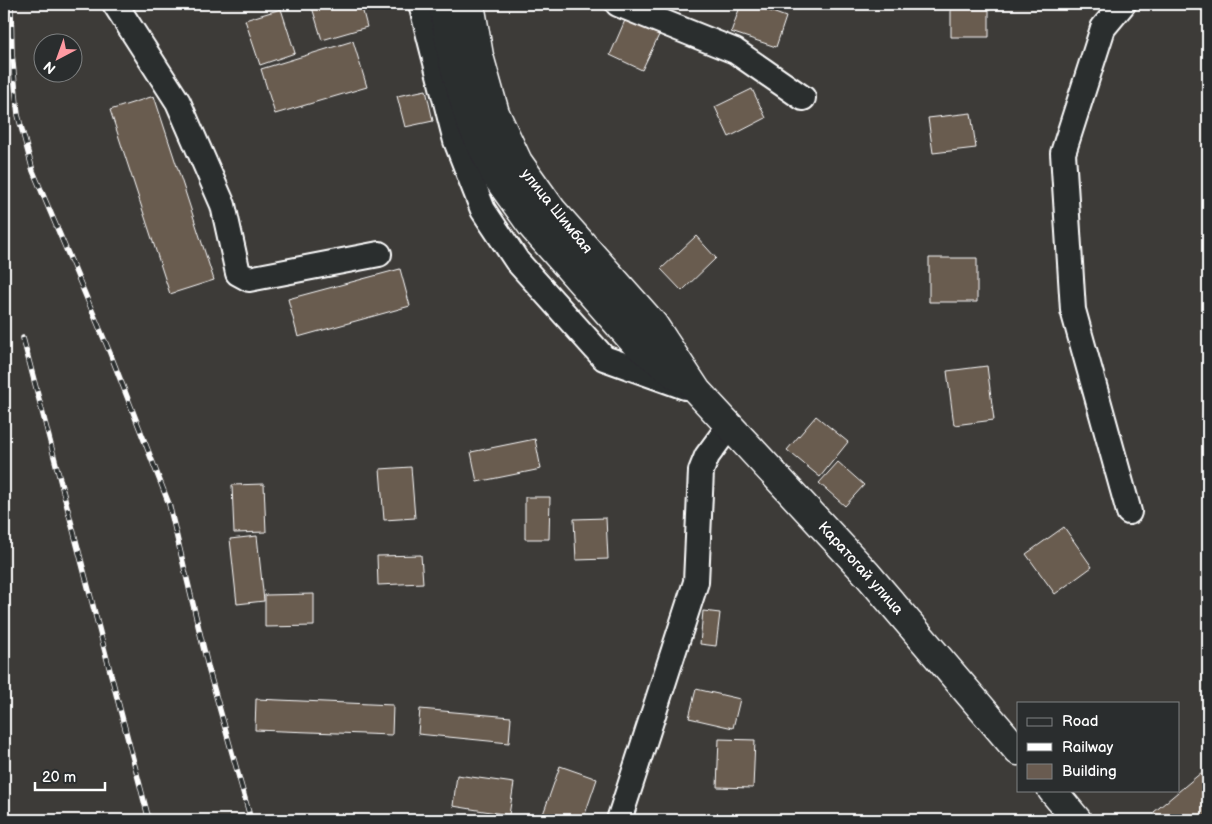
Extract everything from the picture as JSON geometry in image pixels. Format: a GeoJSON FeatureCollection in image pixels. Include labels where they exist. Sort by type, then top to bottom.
{"type":"FeatureCollection","features":[{"type":"Feature","properties":{"kind":"main road"},"geometry":{"type":"LineString","coordinates":[[443,4],[470,122],[496,176],[532,226],[634,342],[697,391]]}},
{"type":"Feature","properties":{"kind":"main road","name":"улица Шимбая"},"geometry":{"type":"LineString","coordinates":[[470,4],[479,56],[495,113],[518,162],[552,210],[652,324],[697,391]]}},
{"type":"Feature","properties":{"kind":"main road","name":"Каратогай улица"},"geometry":{"type":"LineString","coordinates":[[697,391],[867,574],[1017,750]]}},
{"type":"Feature","properties":{"kind":"main road"},"geometry":{"type":"LineString","coordinates":[[1054,792],[1077,820]]}},
{"type":"Feature","properties":{"kind":"lane"},"geometry":{"type":"LineString","coordinates":[[115,4],[178,102],[223,205],[238,273],[249,280],[379,254]]}},
{"type":"Feature","properties":{"kind":"lane"},"geometry":{"type":"LineString","coordinates":[[421,4],[456,141],[483,210],[516,261],[604,358],[697,391]]}},
{"type":"Feature","properties":{"kind":"lane"},"geometry":{"type":"LineString","coordinates":[[618,4],[736,51],[803,98]]}},
{"type":"Feature","properties":{"kind":"lane"},"geometry":{"type":"LineString","coordinates":[[1123,4],[1103,28],[1063,153],[1073,310],[1129,512]]}},
{"type":"Feature","properties":{"kind":"lane"},"geometry":{"type":"LineString","coordinates":[[619,820],[696,582],[701,471],[708,456],[729,426]]}},
{"type":"Feature","properties":{"kind":"building"},"geometry":{"type":"Polygon","coordinates":[[[311,4],[361,4],[367,27],[322,40],[311,4]]]}},
{"type":"Feature","properties":{"kind":"building"},"geometry":{"type":"Polygon","coordinates":[[[741,4],[750,4],[786,17],[776,47],[731,32],[741,4]]]}},
{"type":"Feature","properties":{"kind":"building"},"geometry":{"type":"Polygon","coordinates":[[[951,4],[989,4],[989,37],[951,37],[951,4]]]}},
{"type":"Feature","properties":{"kind":"building"},"geometry":{"type":"Polygon","coordinates":[[[281,9],[295,53],[260,65],[245,20],[281,9]]]}},
{"type":"Feature","properties":{"kind":"building"},"geometry":{"type":"Polygon","coordinates":[[[626,18],[660,33],[642,70],[610,55],[626,18]]]}},
{"type":"Feature","properties":{"kind":"building"},"geometry":{"type":"Polygon","coordinates":[[[353,41],[367,87],[275,114],[261,69],[353,41]]]}},
{"type":"Feature","properties":{"kind":"building"},"geometry":{"type":"Polygon","coordinates":[[[752,89],[766,118],[729,137],[715,107],[752,89]]]}},
{"type":"Feature","properties":{"kind":"building"},"geometry":{"type":"Polygon","coordinates":[[[426,90],[433,121],[405,127],[397,96],[426,90]]]}},
{"type":"Feature","properties":{"kind":"building"},"geometry":{"type":"Polygon","coordinates":[[[154,96],[214,280],[170,294],[110,110],[154,96]]]}},
{"type":"Feature","properties":{"kind":"building"},"geometry":{"type":"Polygon","coordinates":[[[971,113],[976,148],[933,153],[928,118],[971,113]]]}},
{"type":"Feature","properties":{"kind":"building"},"geometry":{"type":"Polygon","coordinates":[[[696,236],[716,258],[682,291],[661,269],[696,236]]]}},
{"type":"Feature","properties":{"kind":"building"},"geometry":{"type":"Polygon","coordinates":[[[929,258],[977,258],[977,302],[929,302],[929,258]]]}},
{"type":"Feature","properties":{"kind":"building"},"geometry":{"type":"Polygon","coordinates":[[[400,269],[410,306],[298,337],[288,299],[400,269]]]}},
{"type":"Feature","properties":{"kind":"building"},"geometry":{"type":"Polygon","coordinates":[[[987,366],[994,420],[954,425],[947,371],[987,366]]]}},
{"type":"Feature","properties":{"kind":"building"},"geometry":{"type":"Polygon","coordinates":[[[816,416],[848,442],[820,477],[787,450],[816,416]]]}},
{"type":"Feature","properties":{"kind":"building"},"geometry":{"type":"Polygon","coordinates":[[[535,439],[541,469],[477,482],[471,452],[535,439]]]}},
{"type":"Feature","properties":{"kind":"building"},"geometry":{"type":"Polygon","coordinates":[[[838,462],[864,485],[845,506],[819,483],[838,462]]]}},
{"type":"Feature","properties":{"kind":"building"},"geometry":{"type":"Polygon","coordinates":[[[411,467],[415,518],[384,520],[380,469],[411,467]]]}},
{"type":"Feature","properties":{"kind":"building"},"geometry":{"type":"Polygon","coordinates":[[[264,484],[266,532],[234,533],[232,485],[264,484]]]}},
{"type":"Feature","properties":{"kind":"building"},"geometry":{"type":"Polygon","coordinates":[[[525,497],[550,497],[549,539],[525,539],[525,497]]]}},
{"type":"Feature","properties":{"kind":"building"},"geometry":{"type":"Polygon","coordinates":[[[606,518],[608,559],[576,560],[574,519],[606,518]]]}},
{"type":"Feature","properties":{"kind":"building"},"geometry":{"type":"Polygon","coordinates":[[[1064,527],[1092,567],[1055,594],[1026,554],[1064,527]]]}},
{"type":"Feature","properties":{"kind":"building"},"geometry":{"type":"Polygon","coordinates":[[[257,536],[264,601],[237,604],[230,539],[257,536]]]}},
{"type":"Feature","properties":{"kind":"building"},"geometry":{"type":"Polygon","coordinates":[[[421,555],[423,583],[378,585],[377,556],[421,555]]]}},
{"type":"Feature","properties":{"kind":"building"},"geometry":{"type":"Polygon","coordinates":[[[314,594],[314,626],[265,627],[265,595],[314,594]]]}},
{"type":"Feature","properties":{"kind":"building"},"geometry":{"type":"Polygon","coordinates":[[[703,611],[720,613],[716,646],[700,644],[703,611]]]}},
{"type":"Feature","properties":{"kind":"building"},"geometry":{"type":"Polygon","coordinates":[[[696,689],[740,699],[733,728],[689,718],[696,689]]]}},
{"type":"Feature","properties":{"kind":"building"},"geometry":{"type":"Polygon","coordinates":[[[256,699],[393,705],[392,735],[255,730],[256,699]]]}},
{"type":"Feature","properties":{"kind":"building"},"geometry":{"type":"Polygon","coordinates":[[[420,709],[511,717],[509,743],[418,734],[420,709]]]}},
{"type":"Feature","properties":{"kind":"building"},"geometry":{"type":"Polygon","coordinates":[[[719,739],[755,740],[753,788],[717,787],[719,739]]]}},
{"type":"Feature","properties":{"kind":"building"},"geometry":{"type":"Polygon","coordinates":[[[560,766],[597,779],[583,820],[541,820],[560,766]]]}},
{"type":"Feature","properties":{"kind":"building"},"geometry":{"type":"Polygon","coordinates":[[[1208,767],[1208,820],[1161,820],[1154,812],[1208,767]]]}},
{"type":"Feature","properties":{"kind":"building"},"geometry":{"type":"Polygon","coordinates":[[[457,775],[514,783],[509,815],[453,806],[457,775]]]}},
{"type":"Feature","properties":{"kind":"building"},"geometry":{"type":"Polygon","coordinates":[[[643,816],[656,820],[642,820],[643,816]]]}},
{"type":"Feature","properties":{"kind":"railway"},"geometry":{"type":"LineString","coordinates":[[11,4],[12,53],[18,115],[33,171],[110,353],[169,504],[209,671],[251,820]]}},
{"type":"Feature","properties":{"kind":"railway"},"geometry":{"type":"LineString","coordinates":[[23,338],[149,820]]}}]}
